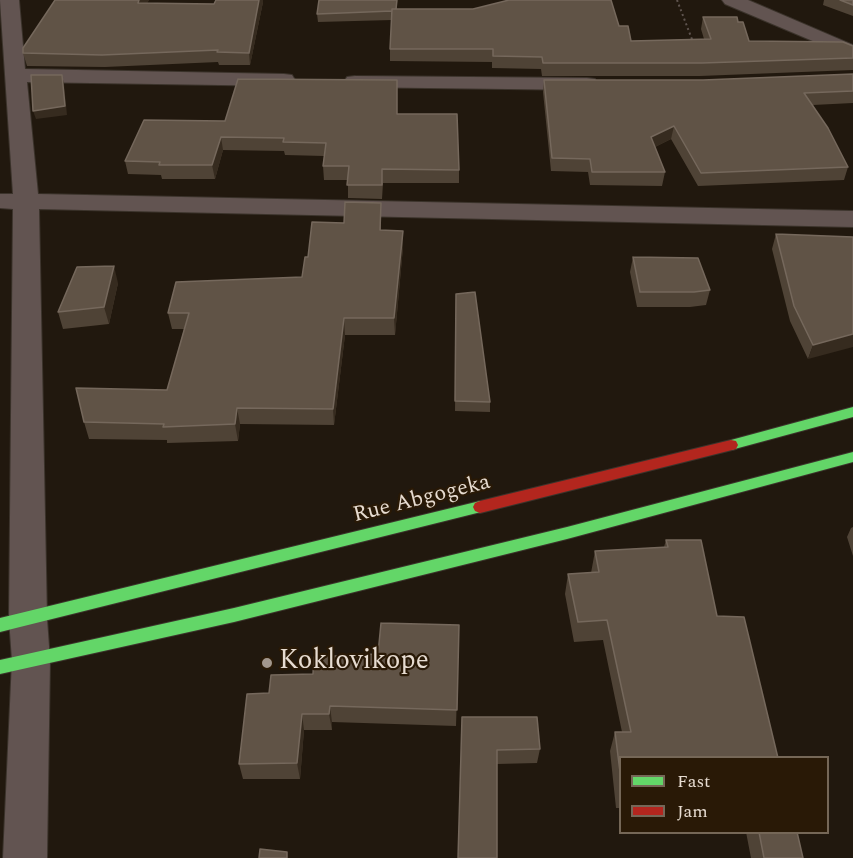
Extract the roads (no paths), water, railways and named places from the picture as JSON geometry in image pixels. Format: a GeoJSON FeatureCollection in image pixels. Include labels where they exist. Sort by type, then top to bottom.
{"type":"FeatureCollection","features":[{"type":"Feature","properties":{"kind":"main road","name":"Rue Abgogeka"},"geometry":{"type":"LineString","coordinates":[[14,622],[776,434],[853,412]]}},
{"type":"Feature","properties":{"kind":"main road"},"geometry":{"type":"LineString","coordinates":[[15,664],[234,615],[510,547],[853,457]]}},
{"type":"Feature","properties":{"kind":"street"},"geometry":{"type":"LineString","coordinates":[[9,0],[8,75],[13,201],[14,622],[25,858]]}},
{"type":"Feature","properties":{"kind":"street"},"geometry":{"type":"LineString","coordinates":[[732,0],[853,52]]}},
{"type":"Feature","properties":{"kind":"street"},"geometry":{"type":"LineString","coordinates":[[8,75],[301,81]]}},
{"type":"Feature","properties":{"kind":"street"},"geometry":{"type":"LineString","coordinates":[[337,81],[607,84]]}},
{"type":"Feature","properties":{"kind":"street"},"geometry":{"type":"LineString","coordinates":[[13,201],[853,219]]}},
{"type":"Feature","properties":{"kind":"place","name":"Koklovikope"},"geometry":{"type":"Point","coordinates":[267,663]}}]}
